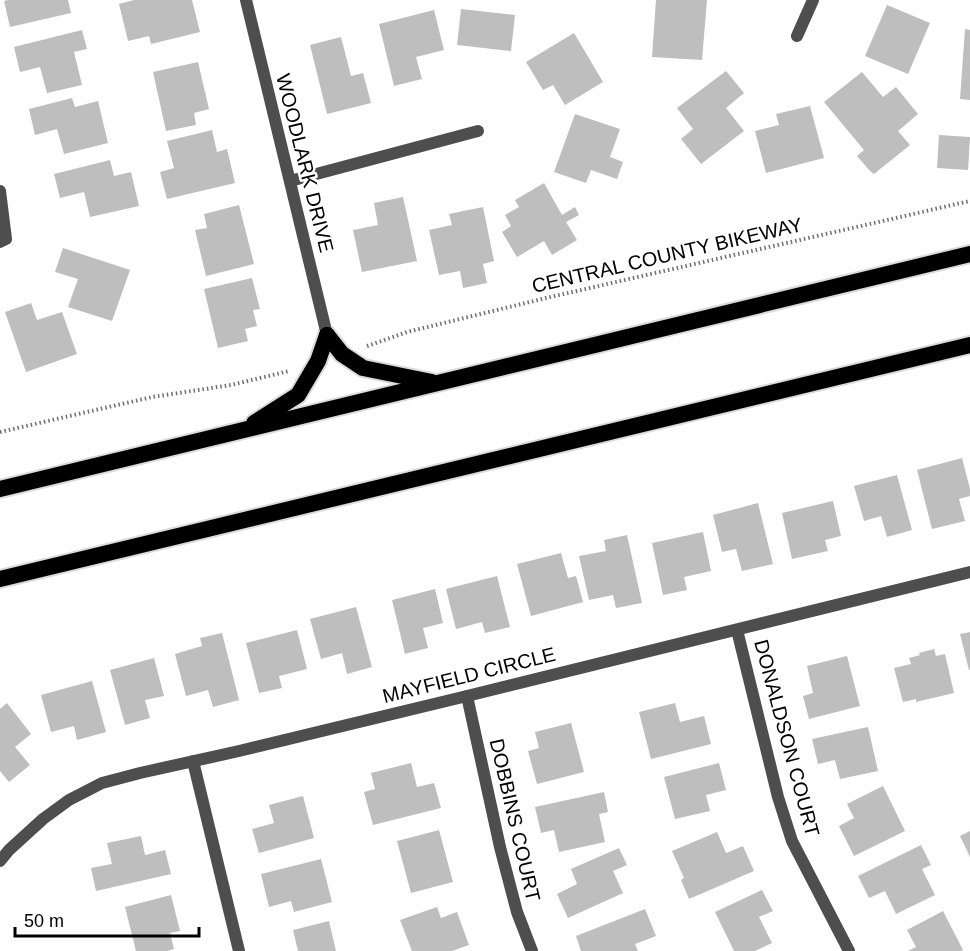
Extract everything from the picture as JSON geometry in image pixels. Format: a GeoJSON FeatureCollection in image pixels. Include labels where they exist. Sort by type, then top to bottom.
{"type":"FeatureCollection","features":[{"type":"Feature","properties":{"kind":"highway"},"geometry":{"type":"LineString","coordinates":[[0,489],[970,254]]}},
{"type":"Feature","properties":{"kind":"highway"},"geometry":{"type":"LineString","coordinates":[[327,335],[342,354],[363,368],[437,383]]}},
{"type":"Feature","properties":{"kind":"highway"},"geometry":{"type":"LineString","coordinates":[[244,430],[298,395],[318,362],[327,335]]}},
{"type":"Feature","properties":{"kind":"highway"},"geometry":{"type":"LineString","coordinates":[[0,579],[970,345]]}},
{"type":"Feature","properties":{"kind":"street","name":"WOODLARK DRIVE"},"geometry":{"type":"LineString","coordinates":[[246,0],[327,335]]}},
{"type":"Feature","properties":{"kind":"street"},"geometry":{"type":"LineString","coordinates":[[797,36],[813,0]]}},
{"type":"Feature","properties":{"kind":"street"},"geometry":{"type":"LineString","coordinates":[[290,181],[478,131]]}},
{"type":"Feature","properties":{"kind":"street"},"geometry":{"type":"LineString","coordinates":[[0,191],[3,240]]}},
{"type":"Feature","properties":{"kind":"street","name":"MAYFIELD CIRCLE"},"geometry":{"type":"LineString","coordinates":[[0,861],[43,819],[69,800],[102,783],[970,572]]}},
{"type":"Feature","properties":{"kind":"street","name":"DONALDSON COURT"},"geometry":{"type":"LineString","coordinates":[[737,630],[778,797],[792,841],[849,951]]}},
{"type":"Feature","properties":{"kind":"street","name":"DOBBINS COURT"},"geometry":{"type":"LineString","coordinates":[[467,696],[500,847],[517,912],[532,951]]}},
{"type":"Feature","properties":{"kind":"street"},"geometry":{"type":"LineString","coordinates":[[193,761],[239,951]]}},
{"type":"Feature","properties":{"kind":"path","name":"CENTRAL COUNTY BIKEWAY"},"geometry":{"type":"LineString","coordinates":[[373,344],[407,332],[546,298],[970,201]]}},
{"type":"Feature","properties":{"kind":"path"},"geometry":{"type":"LineString","coordinates":[[0,432],[152,397],[231,385],[286,371]]}},
{"type":"Feature","properties":{"kind":"building"},"geometry":{"type":"Polygon","coordinates":[[[68,0],[71,13],[10,27],[4,1],[68,0]]]}},
{"type":"Feature","properties":{"kind":"building"},"geometry":{"type":"Polygon","coordinates":[[[134,0],[192,0],[200,32],[151,44],[149,36],[128,41],[119,4],[134,0]]]}},
{"type":"Feature","properties":{"kind":"building"},"geometry":{"type":"Polygon","coordinates":[[[656,0],[707,0],[702,60],[652,57],[656,0]]]}},
{"type":"Feature","properties":{"kind":"building"},"geometry":{"type":"Polygon","coordinates":[[[887,5],[930,23],[908,74],[865,56],[887,5]]]}},
{"type":"Feature","properties":{"kind":"building"},"geometry":{"type":"Polygon","coordinates":[[[461,9],[515,15],[511,51],[457,45],[461,9]]]}},
{"type":"Feature","properties":{"kind":"building"},"geometry":{"type":"Polygon","coordinates":[[[434,10],[444,50],[416,57],[422,79],[394,86],[379,24],[434,10]]]}},
{"type":"Feature","properties":{"kind":"building"},"geometry":{"type":"Polygon","coordinates":[[[965,29],[970,30],[970,100],[960,99],[965,29]]]}},
{"type":"Feature","properties":{"kind":"building"},"geometry":{"type":"Polygon","coordinates":[[[82,30],[87,49],[74,52],[82,85],[47,93],[40,67],[20,72],[14,47],[82,30]]]}},
{"type":"Feature","properties":{"kind":"building"},"geometry":{"type":"Polygon","coordinates":[[[574,33],[603,82],[565,105],[553,85],[543,90],[526,62],[574,33]]]}},
{"type":"Feature","properties":{"kind":"building"},"geometry":{"type":"Polygon","coordinates":[[[341,37],[351,76],[363,73],[371,103],[327,114],[310,45],[341,37]]]}},
{"type":"Feature","properties":{"kind":"building"},"geometry":{"type":"Polygon","coordinates":[[[198,62],[209,109],[194,113],[196,125],[166,131],[153,72],[198,62]]]}},
{"type":"Feature","properties":{"kind":"building"},"geometry":{"type":"Polygon","coordinates":[[[726,71],[744,93],[726,108],[744,131],[701,164],[681,139],[693,129],[677,108],[726,71]]]}},
{"type":"Feature","properties":{"kind":"building"},"geometry":{"type":"Polygon","coordinates":[[[862,72],[883,97],[896,87],[918,114],[898,131],[910,145],[874,174],[857,156],[864,150],[824,102],[862,72]]]}},
{"type":"Feature","properties":{"kind":"building"},"geometry":{"type":"Polygon","coordinates":[[[72,98],[75,107],[98,101],[108,143],[64,154],[57,129],[35,135],[29,109],[72,98]]]}},
{"type":"Feature","properties":{"kind":"building"},"geometry":{"type":"Polygon","coordinates":[[[810,106],[824,158],[766,173],[755,131],[779,125],[776,114],[810,106]]]}},
{"type":"Feature","properties":{"kind":"building"},"geometry":{"type":"Polygon","coordinates":[[[575,114],[620,129],[610,157],[623,162],[617,179],[591,170],[586,183],[554,172],[575,114]]]}},
{"type":"Feature","properties":{"kind":"building"},"geometry":{"type":"Polygon","coordinates":[[[212,130],[217,152],[227,149],[235,183],[167,199],[160,172],[174,168],[167,141],[212,130]]]}},
{"type":"Feature","properties":{"kind":"building"},"geometry":{"type":"Polygon","coordinates":[[[939,135],[970,137],[968,170],[937,168],[939,135]]]}},
{"type":"Feature","properties":{"kind":"building"},"geometry":{"type":"Polygon","coordinates":[[[110,160],[114,176],[131,172],[139,206],[90,217],[84,192],[60,198],[54,174],[110,160]]]}},
{"type":"Feature","properties":{"kind":"building"},"geometry":{"type":"Polygon","coordinates":[[[544,183],[562,215],[575,207],[579,215],[566,222],[577,240],[552,255],[544,241],[517,257],[502,232],[511,226],[505,215],[519,207],[515,200],[544,183]]]}},
{"type":"Feature","properties":{"kind":"building"},"geometry":{"type":"Polygon","coordinates":[[[403,197],[417,261],[362,272],[353,230],[378,225],[374,203],[403,197]]]}},
{"type":"Feature","properties":{"kind":"building"},"geometry":{"type":"Polygon","coordinates":[[[239,205],[254,264],[206,276],[195,230],[207,228],[204,214],[239,205]]]}},
{"type":"Feature","properties":{"kind":"building"},"geometry":{"type":"Polygon","coordinates":[[[483,207],[494,261],[483,264],[487,283],[463,288],[460,271],[439,275],[429,230],[452,225],[449,214],[483,207]]]}},
{"type":"Feature","properties":{"kind":"building"},"geometry":{"type":"Polygon","coordinates":[[[63,248],[130,270],[112,321],[68,307],[78,279],[55,272],[63,248]]]}},
{"type":"Feature","properties":{"kind":"building"},"geometry":{"type":"Polygon","coordinates":[[[252,278],[260,309],[253,310],[257,326],[245,329],[248,341],[218,348],[204,289],[252,278]]]}},
{"type":"Feature","properties":{"kind":"building"},"geometry":{"type":"Polygon","coordinates":[[[31,303],[37,320],[62,312],[77,354],[26,372],[5,312],[31,303]]]}},
{"type":"Feature","properties":{"kind":"building"},"geometry":{"type":"Polygon","coordinates":[[[962,458],[970,489],[970,496],[959,499],[965,521],[932,529],[917,470],[962,458]]]}},
{"type":"Feature","properties":{"kind":"building"},"geometry":{"type":"Polygon","coordinates":[[[897,475],[912,530],[887,537],[881,516],[864,521],[854,486],[897,475]]]}},
{"type":"Feature","properties":{"kind":"building"},"geometry":{"type":"Polygon","coordinates":[[[833,501],[841,536],[825,540],[828,551],[792,559],[782,513],[833,501]]]}},
{"type":"Feature","properties":{"kind":"building"},"geometry":{"type":"Polygon","coordinates":[[[758,503],[773,564],[742,571],[736,549],[722,552],[713,515],[758,503]]]}},
{"type":"Feature","properties":{"kind":"building"},"geometry":{"type":"Polygon","coordinates":[[[703,532],[711,571],[684,577],[687,590],[663,595],[652,543],[703,532]]]}},
{"type":"Feature","properties":{"kind":"building"},"geometry":{"type":"Polygon","coordinates":[[[627,535],[642,603],[616,608],[613,595],[589,600],[579,556],[606,551],[604,540],[627,535]]]}},
{"type":"Feature","properties":{"kind":"building"},"geometry":{"type":"Polygon","coordinates":[[[561,553],[568,578],[576,576],[583,602],[531,616],[517,564],[561,553]]]}},
{"type":"Feature","properties":{"kind":"building"},"geometry":{"type":"Polygon","coordinates":[[[497,576],[510,627],[485,633],[482,622],[456,629],[446,589],[497,576]]]}},
{"type":"Feature","properties":{"kind":"building"},"geometry":{"type":"Polygon","coordinates":[[[435,589],[443,623],[423,628],[428,648],[405,654],[392,600],[435,589]]]}},
{"type":"Feature","properties":{"kind":"building"},"geometry":{"type":"Polygon","coordinates":[[[356,607],[372,667],[347,674],[342,653],[321,659],[310,619],[356,607]]]}},
{"type":"Feature","properties":{"kind":"building"},"geometry":{"type":"Polygon","coordinates":[[[297,630],[307,669],[279,676],[282,688],[259,693],[246,643],[297,630]]]}},
{"type":"Feature","properties":{"kind":"building"},"geometry":{"type":"Polygon","coordinates":[[[970,632],[970,670],[969,670],[960,634],[970,632]]]}},
{"type":"Feature","properties":{"kind":"building"},"geometry":{"type":"Polygon","coordinates":[[[222,633],[239,700],[213,707],[208,690],[186,696],[175,654],[202,646],[200,638],[222,633]]]}},
{"type":"Feature","properties":{"kind":"building"},"geometry":{"type":"Polygon","coordinates":[[[934,649],[936,656],[945,654],[954,693],[916,702],[916,699],[903,702],[894,668],[911,664],[909,658],[934,649]]]}},
{"type":"Feature","properties":{"kind":"building"},"geometry":{"type":"Polygon","coordinates":[[[847,656],[860,706],[809,719],[803,696],[813,693],[807,666],[847,656]]]}},
{"type":"Feature","properties":{"kind":"building"},"geometry":{"type":"Polygon","coordinates":[[[154,658],[164,696],[145,700],[150,718],[125,725],[110,670],[154,658]]]}},
{"type":"Feature","properties":{"kind":"building"},"geometry":{"type":"Polygon","coordinates":[[[92,681],[106,732],[77,740],[74,726],[51,732],[41,695],[92,681]]]}},
{"type":"Feature","properties":{"kind":"building"},"geometry":{"type":"Polygon","coordinates":[[[7,703],[31,734],[15,747],[30,765],[9,782],[0,771],[0,709],[7,703]]]}},
{"type":"Feature","properties":{"kind":"building"},"geometry":{"type":"Polygon","coordinates":[[[675,703],[680,722],[704,716],[711,744],[651,759],[639,712],[675,703]]]}},
{"type":"Feature","properties":{"kind":"building"},"geometry":{"type":"Polygon","coordinates":[[[571,723],[584,772],[537,784],[528,751],[539,748],[535,732],[571,723]]]}},
{"type":"Feature","properties":{"kind":"building"},"geometry":{"type":"Polygon","coordinates":[[[868,727],[878,771],[840,779],[835,760],[818,764],[812,739],[868,727]]]}},
{"type":"Feature","properties":{"kind":"building"},"geometry":{"type":"Polygon","coordinates":[[[411,763],[417,787],[434,783],[441,808],[373,825],[364,792],[375,789],[371,773],[411,763]]]}},
{"type":"Feature","properties":{"kind":"building"},"geometry":{"type":"Polygon","coordinates":[[[719,763],[726,790],[706,795],[710,811],[675,819],[664,777],[719,763]]]}},
{"type":"Feature","properties":{"kind":"building"},"geometry":{"type":"Polygon","coordinates":[[[883,786],[905,831],[854,856],[839,826],[854,818],[847,804],[883,786]]]}},
{"type":"Feature","properties":{"kind":"building"},"geometry":{"type":"Polygon","coordinates":[[[604,792],[608,812],[599,814],[605,842],[559,852],[554,830],[541,833],[535,807],[604,792]]]}},
{"type":"Feature","properties":{"kind":"building"},"geometry":{"type":"Polygon","coordinates":[[[303,796],[314,838],[259,853],[252,829],[274,823],[269,805],[303,796]]]}},
{"type":"Feature","properties":{"kind":"building"},"geometry":{"type":"Polygon","coordinates":[[[439,830],[453,882],[411,893],[397,841],[439,830]]]}},
{"type":"Feature","properties":{"kind":"building"},"geometry":{"type":"Polygon","coordinates":[[[970,831],[970,857],[960,836],[970,831]]]}},
{"type":"Feature","properties":{"kind":"building"},"geometry":{"type":"Polygon","coordinates":[[[717,832],[726,853],[743,846],[754,871],[689,899],[681,880],[684,878],[672,851],[717,832]]]}},
{"type":"Feature","properties":{"kind":"building"},"geometry":{"type":"Polygon","coordinates":[[[141,836],[145,855],[165,850],[171,874],[96,891],[91,868],[112,864],[107,843],[141,836]]]}},
{"type":"Feature","properties":{"kind":"building"},"geometry":{"type":"Polygon","coordinates":[[[921,845],[931,865],[922,869],[935,895],[896,914],[885,891],[869,898],[858,876],[921,845]]]}},
{"type":"Feature","properties":{"kind":"building"},"geometry":{"type":"Polygon","coordinates":[[[619,848],[627,865],[613,871],[623,893],[568,918],[557,894],[577,884],[571,869],[619,848]]]}},
{"type":"Feature","properties":{"kind":"building"},"geometry":{"type":"Polygon","coordinates":[[[321,859],[332,902],[294,912],[291,901],[269,907],[261,874],[321,859]]]}},
{"type":"Feature","properties":{"kind":"building"},"geometry":{"type":"Polygon","coordinates":[[[762,890],[773,911],[759,917],[772,943],[755,951],[734,951],[715,912],[762,890]]]}},
{"type":"Feature","properties":{"kind":"building"},"geometry":{"type":"Polygon","coordinates":[[[171,895],[180,931],[170,933],[174,949],[136,951],[125,907],[171,895]]]}},
{"type":"Feature","properties":{"kind":"building"},"geometry":{"type":"Polygon","coordinates":[[[437,907],[441,918],[457,912],[469,945],[452,951],[412,951],[400,920],[437,907]]]}},
{"type":"Feature","properties":{"kind":"building"},"geometry":{"type":"Polygon","coordinates":[[[645,909],[656,936],[635,944],[638,951],[581,951],[576,936],[645,909]]]}},
{"type":"Feature","properties":{"kind":"building"},"geometry":{"type":"Polygon","coordinates":[[[943,911],[963,950],[908,951],[916,947],[907,930],[943,911]]]}},
{"type":"Feature","properties":{"kind":"building"},"geometry":{"type":"Polygon","coordinates":[[[329,921],[336,951],[298,951],[293,930],[329,921]]]}}]}
